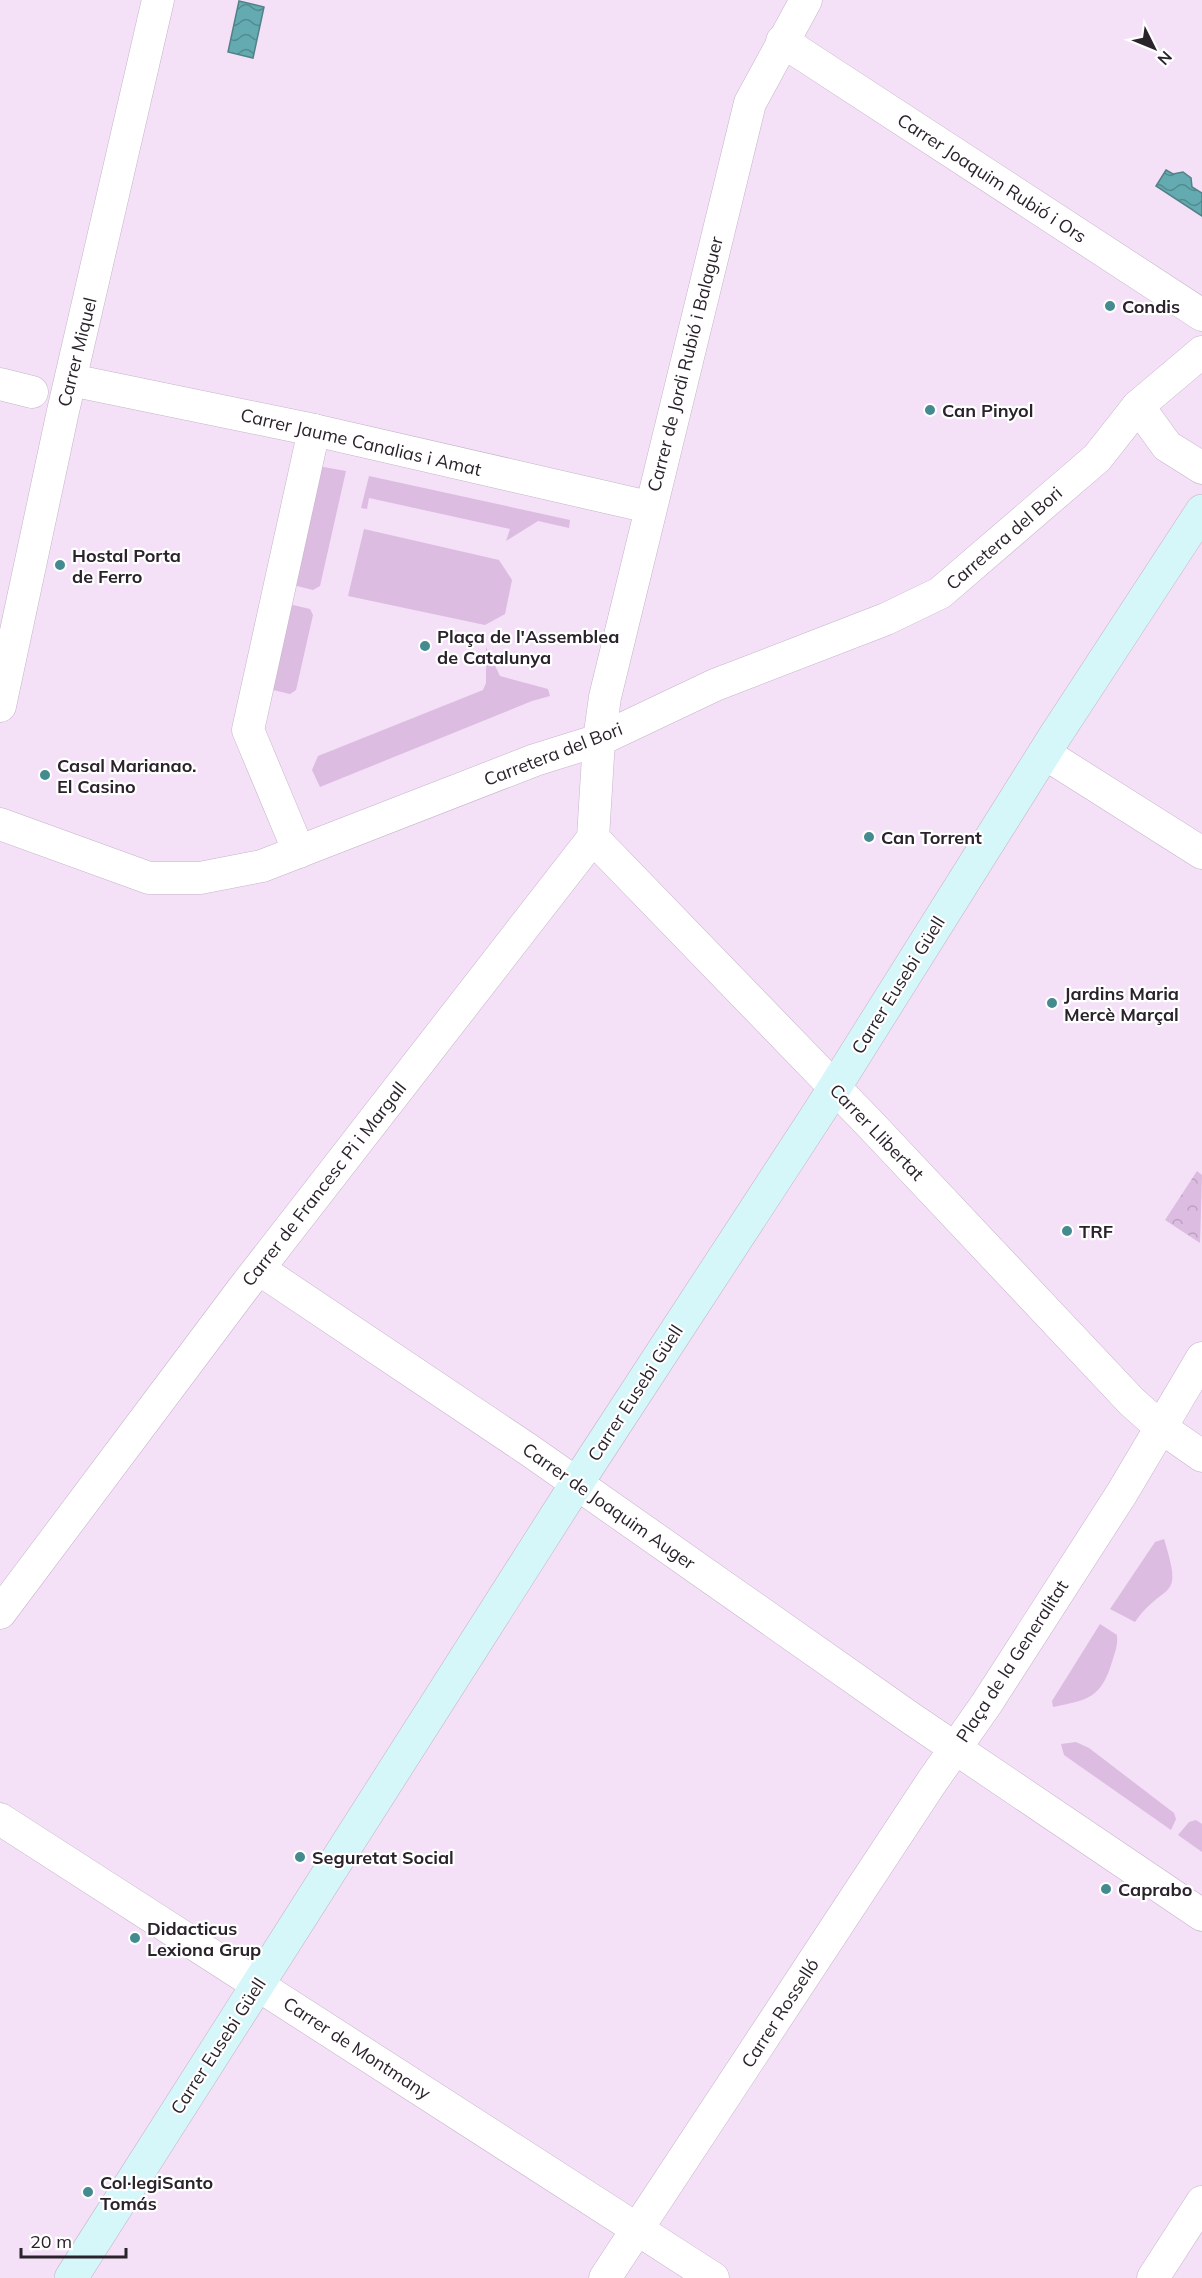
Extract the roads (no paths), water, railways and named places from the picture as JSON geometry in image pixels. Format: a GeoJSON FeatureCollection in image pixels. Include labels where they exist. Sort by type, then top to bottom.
{"type":"FeatureCollection","features":[{"type":"Feature","properties":{"kind":"street","name":"Carrer Miquel"},"geometry":{"type":"LineString","coordinates":[[0,706],[71,380],[158,0]]}},
{"type":"Feature","properties":{"kind":"street","name":"Carrer de Jordi Rubió i Balaguer"},"geometry":{"type":"LineString","coordinates":[[598,740],[605,697],[649,507],[750,103],[806,0]]}},
{"type":"Feature","properties":{"kind":"street","name":"Carrer Joaquim Rubió i Ors"},"geometry":{"type":"LineString","coordinates":[[782,41],[1202,315]]}},
{"type":"Feature","properties":{"kind":"street","name":"Carretera del Bori"},"geometry":{"type":"LineString","coordinates":[[0,824],[149,878],[200,878],[262,866],[535,760],[598,740],[715,684],[886,619],[940,593],[1097,458],[1138,406],[1202,352]]}},
{"type":"Feature","properties":{"kind":"street","name":"Carrer Jaume Canalias i Amat"},"geometry":{"type":"LineString","coordinates":[[71,380],[314,430],[649,507]]}},
{"type":"Feature","properties":{"kind":"street"},"geometry":{"type":"LineString","coordinates":[[0,384],[32,392]]}},
{"type":"Feature","properties":{"kind":"street"},"geometry":{"type":"LineString","coordinates":[[1138,406],[1167,446],[1202,468]]}},
{"type":"Feature","properties":{"kind":"street"},"geometry":{"type":"LineString","coordinates":[[299,852],[248,730],[314,430]]}},
{"type":"Feature","properties":{"kind":"street","name":"Carrer Eusebi Güell"},"geometry":{"type":"LineString","coordinates":[[71,2278],[1044,753],[1202,511]]}},
{"type":"Feature","properties":{"kind":"street"},"geometry":{"type":"LineString","coordinates":[[593,838],[598,740]]}},
{"type":"Feature","properties":{"kind":"street"},"geometry":{"type":"LineString","coordinates":[[1044,753],[1202,853]]}},
{"type":"Feature","properties":{"kind":"street","name":"Carrer Llibertat"},"geometry":{"type":"LineString","coordinates":[[593,838],[1132,1402],[1160,1426]]}},
{"type":"Feature","properties":{"kind":"street","name":"Carrer de Francesc Pi i Margall"},"geometry":{"type":"LineString","coordinates":[[0,1613],[259,1269],[593,838]]}},
{"type":"Feature","properties":{"kind":"street","name":"Carrer de Joaquim Auger"},"geometry":{"type":"LineString","coordinates":[[259,1269],[577,1483],[955,1748]]}},
{"type":"Feature","properties":{"kind":"street"},"geometry":{"type":"LineString","coordinates":[[1202,1358],[1160,1426],[1202,1456]]}},
{"type":"Feature","properties":{"kind":"street","name":"Plaça de la Generalitat"},"geometry":{"type":"LineString","coordinates":[[1160,1426],[1122,1493],[955,1748],[1202,1914]]}},
{"type":"Feature","properties":{"kind":"street","name":"Carrer Rosselló"},"geometry":{"type":"LineString","coordinates":[[605,2278],[955,1748]]}},
{"type":"Feature","properties":{"kind":"street","name":"Carrer de Montmany"},"geometry":{"type":"LineString","coordinates":[[0,1819],[713,2278]]}},
{"type":"Feature","properties":{"kind":"street"},"geometry":{"type":"LineString","coordinates":[[1153,2278],[1202,2202]]}},
{"type":"Feature","properties":{"kind":"water"},"geometry":{"type":"Polygon","coordinates":[[[239,1],[264,7],[253,58],[228,52],[239,1]]]}},
{"type":"Feature","properties":{"kind":"water"},"geometry":{"type":"Polygon","coordinates":[[[1166,170],[1173,174],[1183,172],[1191,178],[1192,187],[1202,193],[1202,216],[1156,186],[1166,170]]]}},
{"type":"Feature","properties":{"kind":"place","name":"Condis"},"geometry":{"type":"Point","coordinates":[1110,306]}},
{"type":"Feature","properties":{"kind":"place","name":"Can Pinyol"},"geometry":{"type":"Point","coordinates":[930,410]}},
{"type":"Feature","properties":{"kind":"place","name":"Hostal Porta de Ferro"},"geometry":{"type":"Point","coordinates":[60,565]}},
{"type":"Feature","properties":{"kind":"place","name":"Plaça de l'Assemblea de Catalunya"},"geometry":{"type":"Point","coordinates":[425,646]}},
{"type":"Feature","properties":{"kind":"place","name":"Casal Marianao. El Casino"},"geometry":{"type":"Point","coordinates":[45,775]}},
{"type":"Feature","properties":{"kind":"place","name":"Can Torrent"},"geometry":{"type":"Point","coordinates":[869,837]}},
{"type":"Feature","properties":{"kind":"place","name":"Jardins Maria Mercè Marçal"},"geometry":{"type":"Point","coordinates":[1052,1003]}},
{"type":"Feature","properties":{"kind":"place","name":"TRF"},"geometry":{"type":"Point","coordinates":[1067,1231]}},
{"type":"Feature","properties":{"kind":"place","name":"Seguretat Social"},"geometry":{"type":"Point","coordinates":[300,1857]}},
{"type":"Feature","properties":{"kind":"place","name":"Caprabo"},"geometry":{"type":"Point","coordinates":[1106,1889]}},
{"type":"Feature","properties":{"kind":"place","name":"Didacticus Lexiona Grup"},"geometry":{"type":"Point","coordinates":[135,1938]}},
{"type":"Feature","properties":{"kind":"place","name":"Col·legiSanto Tomás"},"geometry":{"type":"Point","coordinates":[88,2192]}}]}
